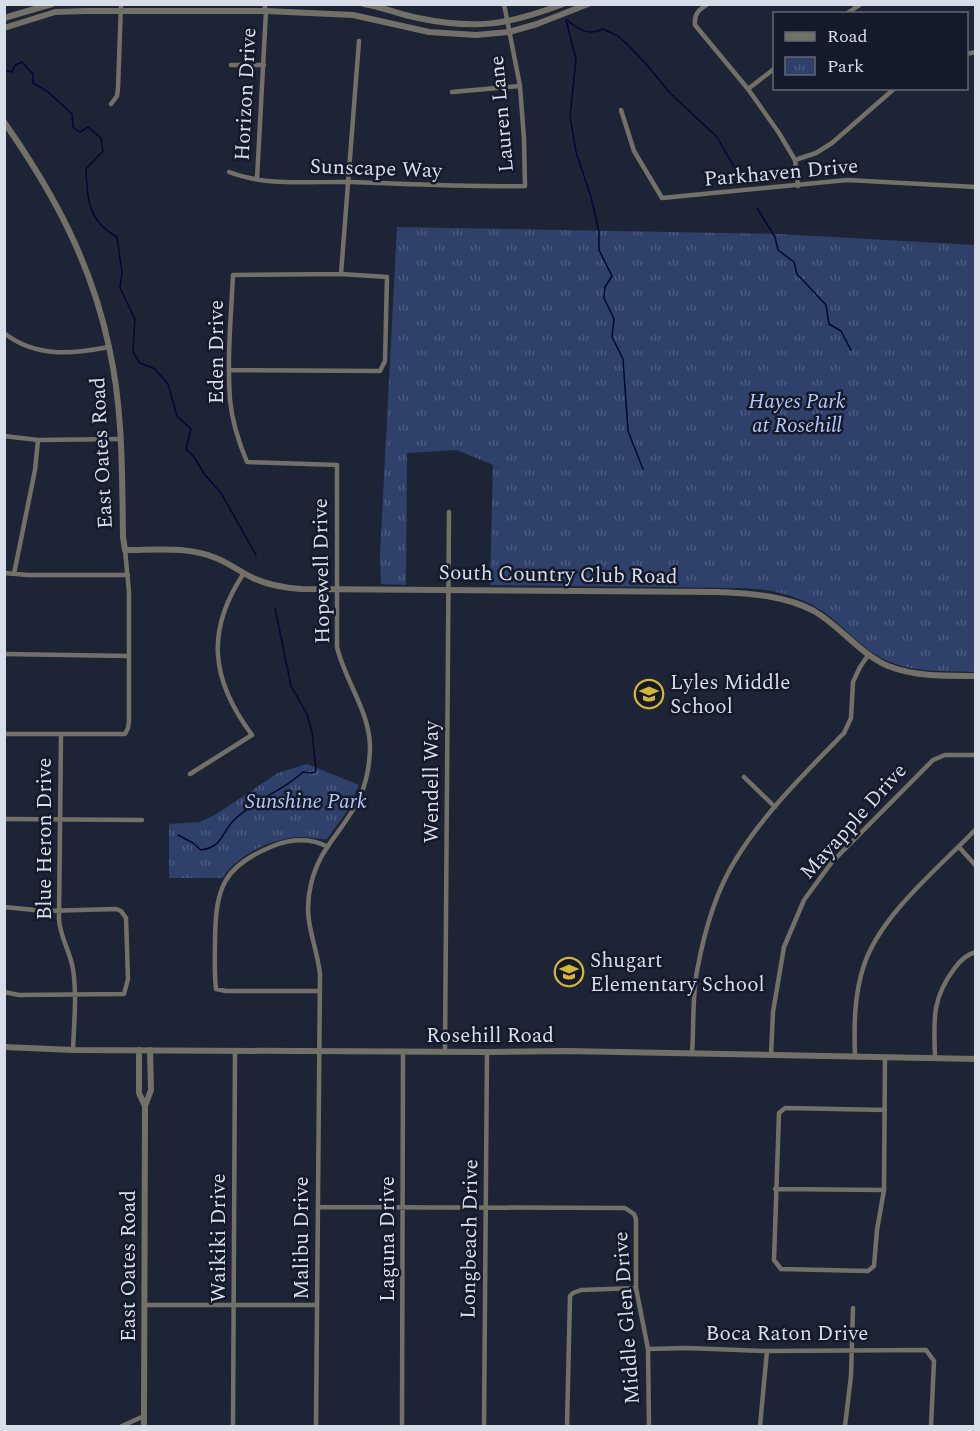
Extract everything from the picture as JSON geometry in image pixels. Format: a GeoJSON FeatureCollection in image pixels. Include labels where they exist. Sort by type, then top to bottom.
{"type":"FeatureCollection","features":[{"type":"Feature","properties":{"kind":"street"},"geometry":{"type":"LineString","coordinates":[[4,18],[52,4],[55,12]]}},
{"type":"Feature","properties":{"kind":"street"},"geometry":{"type":"LineString","coordinates":[[364,4],[417,18],[453,24],[485,25],[507,23],[563,4]]}},
{"type":"Feature","properties":{"kind":"street","name":"Lauren Lane"},"geometry":{"type":"LineString","coordinates":[[504,4],[520,86],[525,186]]}},
{"type":"Feature","properties":{"kind":"street"},"geometry":{"type":"LineString","coordinates":[[4,28],[55,12],[121,8],[266,7],[353,15],[416,30],[452,35],[509,32],[556,18],[588,4]]}},
{"type":"Feature","properties":{"kind":"street"},"geometry":{"type":"LineString","coordinates":[[708,4],[698,10],[694,17],[695,25],[748,89],[775,126],[795,160],[798,186]]}},
{"type":"Feature","properties":{"kind":"street","name":"Horizon Drive"},"geometry":{"type":"LineString","coordinates":[[257,179],[266,7]]}},
{"type":"Feature","properties":{"kind":"street"},"geometry":{"type":"LineString","coordinates":[[111,104],[117,96],[118,88],[121,8]]}},
{"type":"Feature","properties":{"kind":"street"},"geometry":{"type":"LineString","coordinates":[[231,370],[380,371],[385,361],[387,277],[341,274],[359,41]]}},
{"type":"Feature","properties":{"kind":"street"},"geometry":{"type":"LineString","coordinates":[[231,65],[264,65]]}},
{"type":"Feature","properties":{"kind":"street"},"geometry":{"type":"LineString","coordinates":[[748,89],[773,70]]}},
{"type":"Feature","properties":{"kind":"street"},"geometry":{"type":"LineString","coordinates":[[452,92],[520,86]]}},
{"type":"Feature","properties":{"kind":"street"},"geometry":{"type":"LineString","coordinates":[[795,160],[816,153],[832,143],[893,90]]}},
{"type":"Feature","properties":{"kind":"street","name":"Parkhaven Drive"},"geometry":{"type":"LineString","coordinates":[[621,110],[634,151],[662,198],[847,180],[975,187]]}},
{"type":"Feature","properties":{"kind":"street","name":"East Oates Road"},"geometry":{"type":"LineString","coordinates":[[4,122],[46,185],[72,233],[95,296],[110,347],[121,439],[123,537],[128,575],[128,728],[125,734],[61,735]]}},
{"type":"Feature","properties":{"kind":"street","name":"Sunscape Way"},"geometry":{"type":"LineString","coordinates":[[228,172],[242,178],[270,182],[348,182],[458,187],[525,186]]}},
{"type":"Feature","properties":{"kind":"street","name":"Eden Drive"},"geometry":{"type":"LineString","coordinates":[[337,465],[247,462],[230,400],[233,275],[341,274]]}},
{"type":"Feature","properties":{"kind":"street"},"geometry":{"type":"LineString","coordinates":[[4,333],[22,345],[48,352],[81,352],[110,347]]}},
{"type":"Feature","properties":{"kind":"street"},"geometry":{"type":"LineString","coordinates":[[4,436],[38,440],[121,439]]}},
{"type":"Feature","properties":{"kind":"street"},"geometry":{"type":"LineString","coordinates":[[14,574],[35,470],[38,440]]}},
{"type":"Feature","properties":{"kind":"street","name":"Hopewell Drive"},"geometry":{"type":"LineString","coordinates":[[319,1050],[318,963],[310,932],[308,906],[311,884],[326,846],[350,816],[359,800],[367,772],[370,748],[365,716],[344,673],[337,647],[337,465]]}},
{"type":"Feature","properties":{"kind":"street","name":"Wendell Way"},"geometry":{"type":"LineString","coordinates":[[445,1052],[449,512]]}},
{"type":"Feature","properties":{"kind":"street","name":"South Country Club Road"},"geometry":{"type":"LineString","coordinates":[[125,550],[187,550],[202,553],[266,583],[290,588],[493,592],[719,592],[772,596],[814,611],[888,666],[931,676],[975,676]]}},
{"type":"Feature","properties":{"kind":"street"},"geometry":{"type":"LineString","coordinates":[[4,573],[128,575]]}},
{"type":"Feature","properties":{"kind":"street"},"geometry":{"type":"LineString","coordinates":[[190,774],[252,735],[228,699],[220,675],[217,651],[225,606],[244,573]]}},
{"type":"Feature","properties":{"kind":"street"},"geometry":{"type":"LineString","coordinates":[[4,654],[129,656]]}},
{"type":"Feature","properties":{"kind":"street"},"geometry":{"type":"LineString","coordinates":[[692,1054],[697,974],[707,926],[720,890],[735,860],[759,825],[844,733],[851,718],[853,682],[869,654]]}},
{"type":"Feature","properties":{"kind":"street"},"geometry":{"type":"LineString","coordinates":[[4,734],[61,735]]}},
{"type":"Feature","properties":{"kind":"street","name":"Blue Heron Drive"},"geometry":{"type":"LineString","coordinates":[[61,735],[59,911],[60,933],[72,966],[73,1050]]}},
{"type":"Feature","properties":{"kind":"street","name":"Mayapple Drive"},"geometry":{"type":"LineString","coordinates":[[771,1055],[773,1012],[784,947],[804,900],[832,862],[933,760],[945,755],[975,755]]}},
{"type":"Feature","properties":{"kind":"street"},"geometry":{"type":"LineString","coordinates":[[744,777],[775,807]]}},
{"type":"Feature","properties":{"kind":"street"},"geometry":{"type":"LineString","coordinates":[[4,819],[142,820]]}},
{"type":"Feature","properties":{"kind":"street"},"geometry":{"type":"LineString","coordinates":[[855,1057],[854,1011],[864,965],[877,936],[894,914],[975,829]]}},
{"type":"Feature","properties":{"kind":"street"},"geometry":{"type":"LineString","coordinates":[[319,991],[226,991],[216,989],[216,908],[220,892],[228,876],[245,860],[284,842],[306,840],[326,846]]}},
{"type":"Feature","properties":{"kind":"street"},"geometry":{"type":"LineString","coordinates":[[959,847],[975,866]]}},
{"type":"Feature","properties":{"kind":"street"},"geometry":{"type":"LineString","coordinates":[[4,907],[25,910],[116,909],[121,911],[126,918],[128,979],[124,994],[19,995],[4,992]]}},
{"type":"Feature","properties":{"kind":"street"},"geometry":{"type":"LineString","coordinates":[[935,1058],[936,1001],[943,985],[956,966],[970,953],[975,952]]}},
{"type":"Feature","properties":{"kind":"street","name":"Rosehill Road"},"geometry":{"type":"LineString","coordinates":[[4,1047],[73,1050],[566,1051],[975,1059]]}},
{"type":"Feature","properties":{"kind":"street","name":"East Oates Road"},"geometry":{"type":"LineString","coordinates":[[139,1050],[139,1093],[145,1106]]}},
{"type":"Feature","properties":{"kind":"street","name":"East Oates Road"},"geometry":{"type":"LineString","coordinates":[[144,1426],[145,1106],[151,1090],[150,1050]]}},
{"type":"Feature","properties":{"kind":"street","name":"Waikiki Drive"},"geometry":{"type":"LineString","coordinates":[[233,1426],[235,1050]]}},
{"type":"Feature","properties":{"kind":"street","name":"Malibu Drive"},"geometry":{"type":"LineString","coordinates":[[316,1426],[319,1050]]}},
{"type":"Feature","properties":{"kind":"street","name":"Laguna Drive"},"geometry":{"type":"LineString","coordinates":[[402,1426],[403,1052]]}},
{"type":"Feature","properties":{"kind":"street","name":"Longbeach Drive"},"geometry":{"type":"LineString","coordinates":[[484,1426],[487,1052]]}},
{"type":"Feature","properties":{"kind":"street"},"geometry":{"type":"LineString","coordinates":[[885,1057],[885,1110],[884,1190],[877,1230],[875,1262],[872,1268],[868,1271],[785,1270],[778,1267],[774,1260],[777,1117],[780,1111],[785,1108],[885,1110]]}},
{"type":"Feature","properties":{"kind":"street"},"geometry":{"type":"LineString","coordinates":[[776,1189],[884,1190]]}},
{"type":"Feature","properties":{"kind":"street"},"geometry":{"type":"LineString","coordinates":[[318,1206],[485,1208]]}},
{"type":"Feature","properties":{"kind":"street","name":"Middle Glen Drive"},"geometry":{"type":"LineString","coordinates":[[485,1208],[625,1208],[636,1219],[636,1288],[648,1349],[649,1426]]}},
{"type":"Feature","properties":{"kind":"street"},"geometry":{"type":"LineString","coordinates":[[567,1426],[570,1296],[581,1290],[636,1288]]}},
{"type":"Feature","properties":{"kind":"street"},"geometry":{"type":"LineString","coordinates":[[144,1305],[317,1305]]}},
{"type":"Feature","properties":{"kind":"street"},"geometry":{"type":"LineString","coordinates":[[845,1426],[853,1350],[853,1308]]}},
{"type":"Feature","properties":{"kind":"street","name":"Boca Raton Drive"},"geometry":{"type":"LineString","coordinates":[[648,1349],[926,1350],[934,1361],[931,1426]]}},
{"type":"Feature","properties":{"kind":"street"},"geometry":{"type":"LineString","coordinates":[[760,1426],[767,1351]]}},
{"type":"Feature","properties":{"kind":"street"},"geometry":{"type":"LineString","coordinates":[[122,1426],[144,1416]]}},
{"type":"Feature","properties":{"kind":"green space","name":"Hayes Park at Rosehill"},"geometry":{"type":"Polygon","coordinates":[[[397,227],[779,234],[975,245],[975,672],[927,670],[892,663],[867,649],[818,608],[798,598],[765,590],[490,585],[493,465],[457,450],[407,453],[406,585],[381,584],[380,554],[397,227]]]}},
{"type":"Feature","properties":{"kind":"green space","name":"Sunshine Park"},"geometry":{"type":"Polygon","coordinates":[[[307,764],[359,785],[347,811],[327,839],[288,838],[266,845],[246,855],[222,878],[169,878],[169,824],[199,822],[215,815],[278,773],[307,764]]]}},
{"type":"Feature","properties":{"kind":"waterway"},"geometry":{"type":"LineString","coordinates":[[566,20],[576,59],[570,116],[576,152],[591,197],[599,232],[599,250],[612,276],[605,287],[604,298],[614,319],[612,337],[623,359],[628,431],[643,469]]}},
{"type":"Feature","properties":{"kind":"waterway"},"geometry":{"type":"LineString","coordinates":[[567,20],[584,31],[593,32],[603,29],[618,36],[629,46],[670,93],[717,137],[741,179]]}},
{"type":"Feature","properties":{"kind":"waterway"},"geometry":{"type":"LineString","coordinates":[[4,70],[12,72],[15,65],[22,62],[33,74],[33,83],[47,91],[72,114],[73,127],[80,132],[88,127],[101,138],[103,151],[86,169],[87,190],[91,208],[100,224],[117,237],[122,272],[120,288],[135,319],[133,352],[140,363],[155,369],[168,384],[177,416],[191,429],[186,449],[221,493],[256,555]]}},
{"type":"Feature","properties":{"kind":"waterway"},"geometry":{"type":"LineString","coordinates":[[757,208],[775,237],[778,250],[794,262],[797,274],[826,305],[829,324],[841,331],[851,350]]}},
{"type":"Feature","properties":{"kind":"waterway"},"geometry":{"type":"LineString","coordinates":[[178,835],[201,850],[214,846],[234,820],[250,807],[287,785],[303,772],[315,772],[312,733],[307,714],[291,686],[275,608]]}},
{"type":"Feature","properties":{"kind":"place","name":"Lyles Middle School"},"geometry":{"type":"Point","coordinates":[649,694]}},
{"type":"Feature","properties":{"kind":"place","name":"Shugart Elementary School"},"geometry":{"type":"Point","coordinates":[569,972]}}]}
